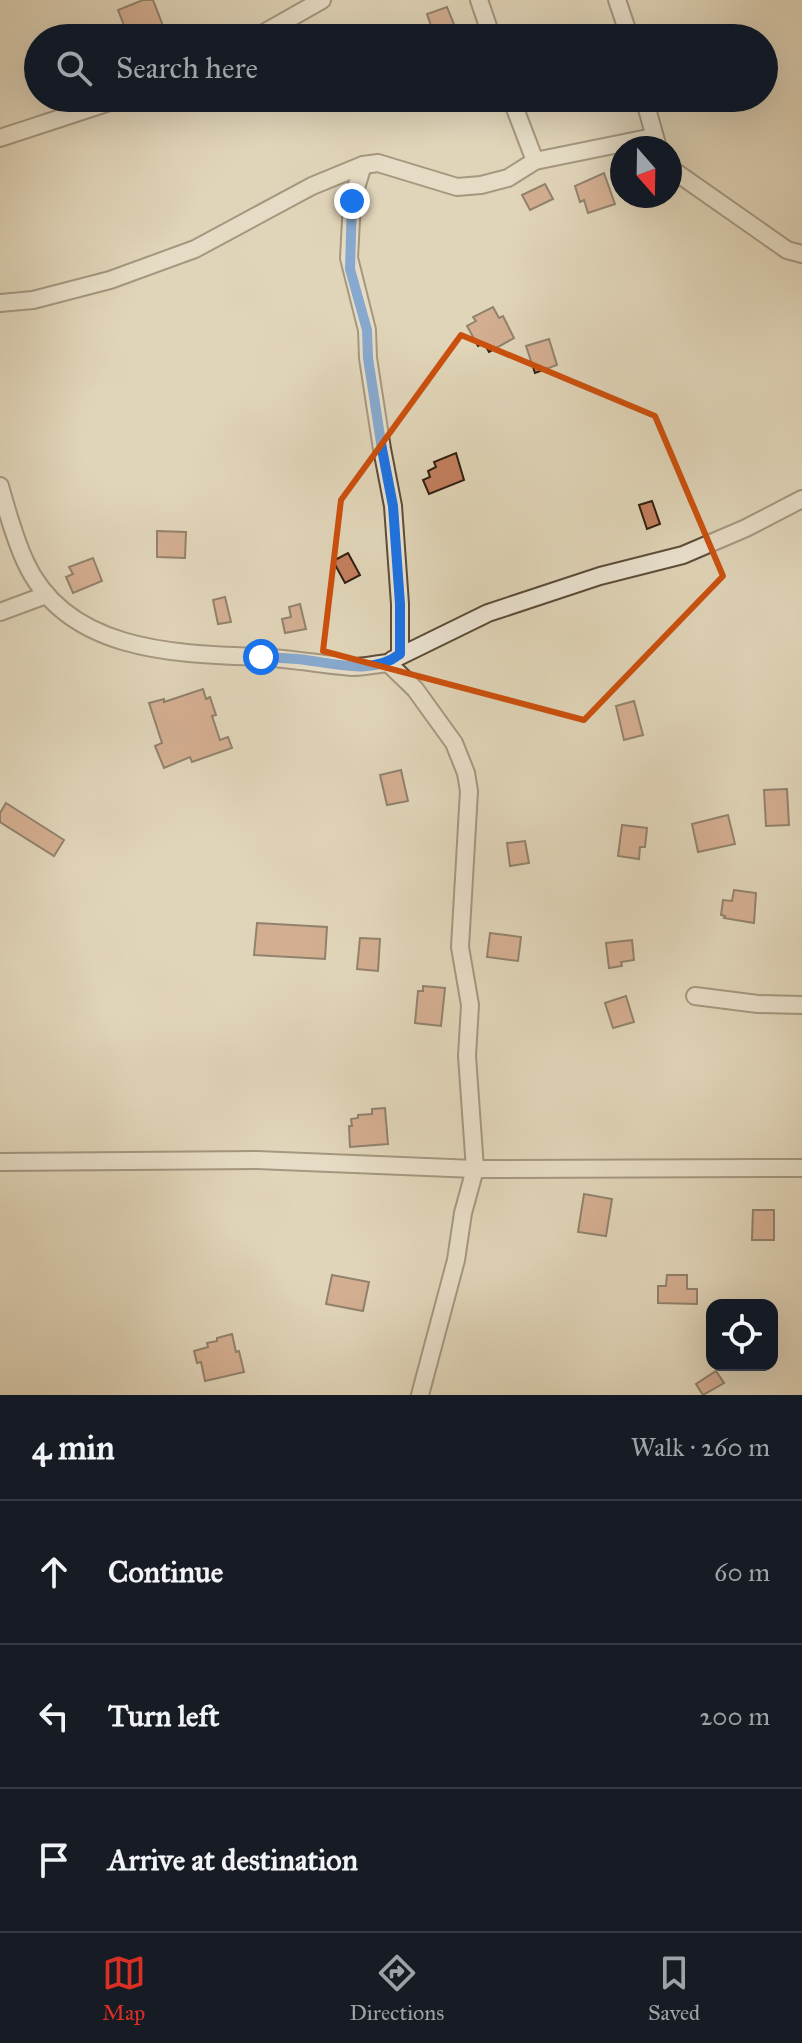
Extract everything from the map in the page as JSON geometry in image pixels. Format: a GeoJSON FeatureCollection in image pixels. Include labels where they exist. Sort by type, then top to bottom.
{"type":"FeatureCollection","features":[{"type":"Feature","properties":{"kind":"street"},"geometry":{"type":"LineString","coordinates":[[280,24],[322,0]]}},
{"type":"Feature","properties":{"kind":"street"},"geometry":{"type":"LineString","coordinates":[[479,0],[487,24]]}},
{"type":"Feature","properties":{"kind":"street"},"geometry":{"type":"LineString","coordinates":[[617,0],[625,24]]}},
{"type":"Feature","properties":{"kind":"street"},"geometry":{"type":"LineString","coordinates":[[0,138],[79,112]]}},
{"type":"Feature","properties":{"kind":"street"},"geometry":{"type":"LineString","coordinates":[[516,112],[535,161]]}},
{"type":"Feature","properties":{"kind":"street"},"geometry":{"type":"LineString","coordinates":[[648,112],[654,136]]}},
{"type":"Feature","properties":{"kind":"street"},"geometry":{"type":"LineString","coordinates":[[0,303],[33,300],[110,280],[195,249],[312,186],[363,165],[378,163],[457,187],[508,178],[535,161],[610,149]]}},
{"type":"Feature","properties":{"kind":"street"},"geometry":{"type":"LineString","coordinates":[[363,165],[352,201],[349,258],[367,330],[370,373],[393,506],[400,604],[394,658],[454,743],[466,773],[469,791],[460,947],[470,1005],[467,1056],[475,1169],[446,1302],[420,1395]]}},
{"type":"Feature","properties":{"kind":"street"},"geometry":{"type":"LineString","coordinates":[[682,176],[787,250],[802,254]]}},
{"type":"Feature","properties":{"kind":"street"},"geometry":{"type":"LineString","coordinates":[[0,486],[26,563],[46,595],[105,638],[180,652],[304,660],[355,667],[394,658],[488,613],[541,594],[683,555],[733,535],[802,499]]}},
{"type":"Feature","properties":{"kind":"street"},"geometry":{"type":"LineString","coordinates":[[0,612],[46,595]]}},
{"type":"Feature","properties":{"kind":"street"},"geometry":{"type":"LineString","coordinates":[[695,996],[758,1004],[802,1005]]}},
{"type":"Feature","properties":{"kind":"street"},"geometry":{"type":"LineString","coordinates":[[0,1162],[257,1160],[475,1169],[802,1168]]}},
{"type":"Feature","properties":{"kind":"highlighted area"},"geometry":{"type":"Polygon","coordinates":[[[461,335],[655,416],[723,576],[584,720],[323,651],[341,500],[461,335]]]}},
{"type":"Feature","properties":{"kind":"building"},"geometry":{"type":"Polygon","coordinates":[[[143,0],[153,0],[162,24],[124,24],[118,10],[143,0]]]}},
{"type":"Feature","properties":{"kind":"building"},"geometry":{"type":"Polygon","coordinates":[[[447,7],[454,24],[430,24],[427,14],[447,7]]]}},
{"type":"Feature","properties":{"kind":"building"},"geometry":{"type":"Polygon","coordinates":[[[604,173],[610,190],[610,206],[588,213],[584,200],[580,202],[575,186],[604,173]]]}},
{"type":"Feature","properties":{"kind":"building"},"geometry":{"type":"Polygon","coordinates":[[[545,184],[553,199],[530,210],[522,195],[545,184]]]}},
{"type":"Feature","properties":{"kind":"building"},"geometry":{"type":"Polygon","coordinates":[[[493,307],[499,318],[503,316],[514,338],[489,352],[484,343],[478,346],[467,326],[476,321],[473,317],[493,307]]]}},
{"type":"Feature","properties":{"kind":"building"},"geometry":{"type":"Polygon","coordinates":[[[549,339],[557,365],[535,373],[526,346],[549,339]]]}},
{"type":"Feature","properties":{"kind":"building"},"geometry":{"type":"Polygon","coordinates":[[[456,453],[464,480],[429,494],[423,480],[430,477],[428,471],[436,467],[434,462],[456,453]]]}},
{"type":"Feature","properties":{"kind":"building"},"geometry":{"type":"Polygon","coordinates":[[[652,501],[660,524],[647,529],[639,505],[652,501]]]}},
{"type":"Feature","properties":{"kind":"building"},"geometry":{"type":"Polygon","coordinates":[[[157,531],[186,532],[185,558],[157,557],[157,531]]]}},
{"type":"Feature","properties":{"kind":"building"},"geometry":{"type":"Polygon","coordinates":[[[348,553],[360,575],[345,583],[333,561],[348,553]]]}},
{"type":"Feature","properties":{"kind":"building"},"geometry":{"type":"Polygon","coordinates":[[[93,558],[102,581],[73,593],[66,577],[73,574],[69,567],[93,558]]]}},
{"type":"Feature","properties":{"kind":"building"},"geometry":{"type":"Polygon","coordinates":[[[225,597],[231,622],[218,624],[213,600],[225,597]]]}},
{"type":"Feature","properties":{"kind":"building"},"geometry":{"type":"Polygon","coordinates":[[[300,604],[306,629],[285,633],[282,619],[291,617],[289,607],[300,604]]]}},
{"type":"Feature","properties":{"kind":"building"},"geometry":{"type":"Polygon","coordinates":[[[203,689],[206,699],[210,697],[216,715],[212,716],[220,740],[228,737],[232,748],[192,762],[190,757],[164,768],[155,746],[162,743],[149,703],[164,699],[164,702],[203,689]]]}},
{"type":"Feature","properties":{"kind":"building"},"geometry":{"type":"Polygon","coordinates":[[[634,701],[643,735],[624,740],[616,706],[634,701]]]}},
{"type":"Feature","properties":{"kind":"building"},"geometry":{"type":"Polygon","coordinates":[[[401,770],[408,801],[387,805],[380,775],[401,770]]]}},
{"type":"Feature","properties":{"kind":"building"},"geometry":{"type":"Polygon","coordinates":[[[787,789],[789,825],[766,826],[764,790],[787,789]]]}},
{"type":"Feature","properties":{"kind":"building"},"geometry":{"type":"Polygon","coordinates":[[[6,803],[64,840],[54,856],[0,822],[0,813],[6,803]]]}},
{"type":"Feature","properties":{"kind":"building"},"geometry":{"type":"Polygon","coordinates":[[[728,815],[735,844],[698,852],[692,824],[728,815]]]}},
{"type":"Feature","properties":{"kind":"building"},"geometry":{"type":"Polygon","coordinates":[[[622,825],[647,828],[645,847],[640,847],[639,859],[618,856],[622,825]]]}},
{"type":"Feature","properties":{"kind":"building"},"geometry":{"type":"Polygon","coordinates":[[[525,841],[529,863],[510,866],[507,843],[525,841]]]}},
{"type":"Feature","properties":{"kind":"building"},"geometry":{"type":"Polygon","coordinates":[[[734,890],[756,893],[754,923],[721,915],[723,900],[732,901],[734,890]]]}},
{"type":"Feature","properties":{"kind":"building"},"geometry":{"type":"Polygon","coordinates":[[[257,923],[327,927],[325,959],[254,955],[257,923]]]}},
{"type":"Feature","properties":{"kind":"building"},"geometry":{"type":"Polygon","coordinates":[[[490,933],[521,937],[518,961],[487,957],[490,933]]]}},
{"type":"Feature","properties":{"kind":"building"},"geometry":{"type":"Polygon","coordinates":[[[360,938],[380,939],[378,971],[357,969],[360,938]]]}},
{"type":"Feature","properties":{"kind":"building"},"geometry":{"type":"Polygon","coordinates":[[[632,940],[634,960],[609,968],[606,943],[632,940]]]}},
{"type":"Feature","properties":{"kind":"building"},"geometry":{"type":"Polygon","coordinates":[[[423,986],[445,988],[441,1026],[415,1023],[418,991],[423,991],[423,986]]]}},
{"type":"Feature","properties":{"kind":"building"},"geometry":{"type":"Polygon","coordinates":[[[626,996],[634,1022],[613,1028],[605,1003],[626,996]]]}},
{"type":"Feature","properties":{"kind":"building"},"geometry":{"type":"Polygon","coordinates":[[[385,1108],[388,1144],[350,1147],[351,1119],[372,1114],[372,1109],[385,1108]]]}},
{"type":"Feature","properties":{"kind":"building"},"geometry":{"type":"Polygon","coordinates":[[[584,1194],[612,1199],[606,1236],[578,1232],[584,1194]]]}},
{"type":"Feature","properties":{"kind":"building"},"geometry":{"type":"Polygon","coordinates":[[[753,1210],[774,1210],[774,1240],[752,1240],[753,1210]]]}},
{"type":"Feature","properties":{"kind":"building"},"geometry":{"type":"Polygon","coordinates":[[[332,1275],[369,1282],[363,1311],[326,1304],[332,1275]]]}},
{"type":"Feature","properties":{"kind":"building"},"geometry":{"type":"Polygon","coordinates":[[[667,1275],[687,1275],[687,1289],[697,1289],[697,1304],[658,1303],[658,1286],[666,1286],[667,1275]]]}},
{"type":"Feature","properties":{"kind":"building"},"geometry":{"type":"Polygon","coordinates":[[[232,1334],[244,1372],[205,1381],[201,1362],[197,1363],[194,1351],[208,1347],[207,1343],[217,1341],[217,1338],[232,1334]]]}},
{"type":"Feature","properties":{"kind":"building"},"geometry":{"type":"Polygon","coordinates":[[[716,1371],[724,1383],[703,1395],[696,1384],[716,1371]]]}},
{"type":"Feature","properties":{"kind":"route"},"geometry":{"type":"LineString","coordinates":[[261,657],[355,667],[388,663],[400,654],[393,506],[368,358],[367,330],[350,269],[352,201]]}}]}
